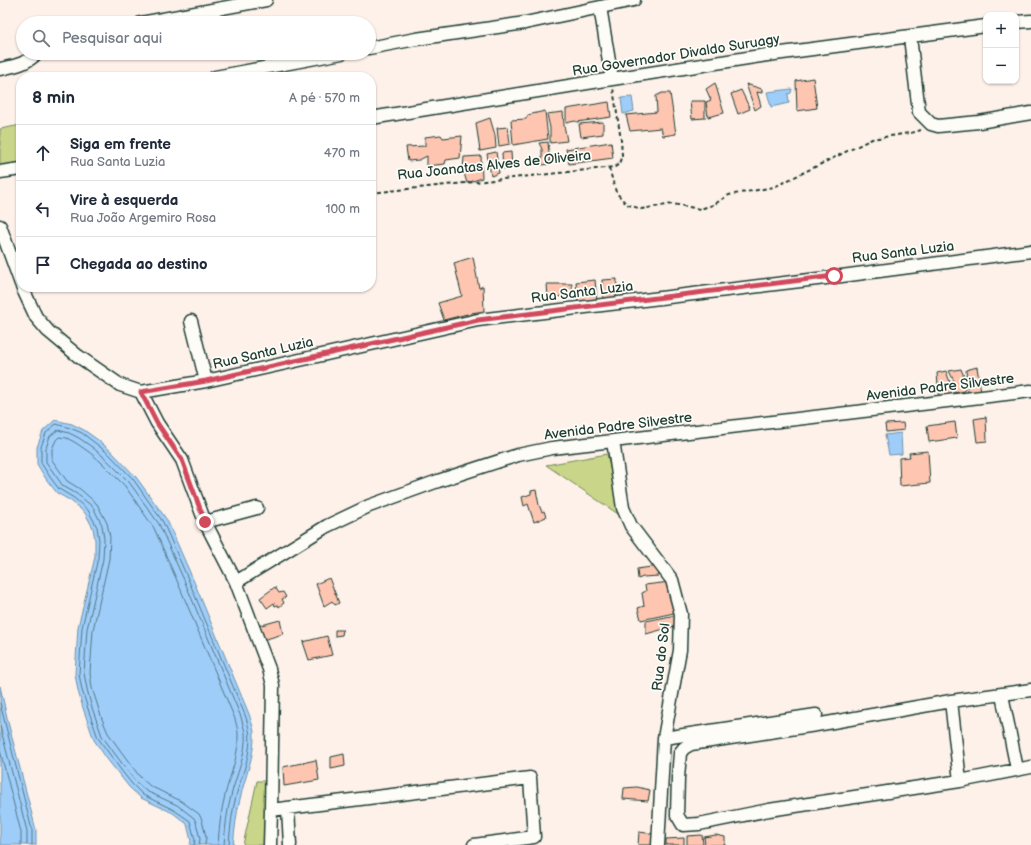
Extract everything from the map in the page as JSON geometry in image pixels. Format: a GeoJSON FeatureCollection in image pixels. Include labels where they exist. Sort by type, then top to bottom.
{"type":"FeatureCollection","features":[{"type":"Feature","properties":{"kind":"street"},"geometry":{"type":"LineString","coordinates":[[179,16],[266,0]]}},
{"type":"Feature","properties":{"kind":"street"},"geometry":{"type":"LineString","coordinates":[[376,47],[416,39],[525,23],[634,0]]}},
{"type":"Feature","properties":{"kind":"street"},"geometry":{"type":"LineString","coordinates":[[600,7],[612,79]]}},
{"type":"Feature","properties":{"kind":"street"},"geometry":{"type":"LineString","coordinates":[[1019,22],[1031,20]]}},
{"type":"Feature","properties":{"kind":"street","name":"Rua Governador Divaldo Suruagy"},"geometry":{"type":"LineString","coordinates":[[376,117],[612,79],[983,26]]}},
{"type":"Feature","properties":{"kind":"street"},"geometry":{"type":"LineString","coordinates":[[910,36],[919,112],[931,124],[938,126],[952,125],[1031,113]]}},
{"type":"Feature","properties":{"kind":"street"},"geometry":{"type":"LineString","coordinates":[[0,69],[21,64],[28,60]]}},
{"type":"Feature","properties":{"kind":"street"},"geometry":{"type":"LineString","coordinates":[[241,72],[305,60]]}},
{"type":"Feature","properties":{"kind":"street"},"geometry":{"type":"LineString","coordinates":[[0,172],[16,170]]}},
{"type":"Feature","properties":{"kind":"street"},"geometry":{"type":"LineString","coordinates":[[0,226],[16,270]]}},
{"type":"Feature","properties":{"kind":"street","name":"Rua Santa Luzia"},"geometry":{"type":"LineString","coordinates":[[141,392],[206,381],[478,320],[1031,251]]}},
{"type":"Feature","properties":{"kind":"street"},"geometry":{"type":"LineString","coordinates":[[24,292],[36,317],[48,331],[78,356],[120,386],[141,392],[157,423],[182,460],[205,522],[236,582],[269,669],[273,685],[272,810],[270,845]]}},
{"type":"Feature","properties":{"kind":"street"},"geometry":{"type":"LineString","coordinates":[[191,321],[206,381]]}},
{"type":"Feature","properties":{"kind":"street","name":"Avenida Padre Silvestre"},"geometry":{"type":"LineString","coordinates":[[236,582],[327,526],[369,506],[438,481],[518,455],[552,448],[1031,391]]}},
{"type":"Feature","properties":{"kind":"street","name":"Rua do Sol"},"geometry":{"type":"LineString","coordinates":[[613,441],[623,508],[631,526],[672,580],[681,614],[680,650],[664,738],[658,845]]}},
{"type":"Feature","properties":{"kind":"street"},"geometry":{"type":"LineString","coordinates":[[205,522],[256,508]]}},
{"type":"Feature","properties":{"kind":"street"},"geometry":{"type":"LineString","coordinates":[[1031,690],[951,701],[816,726],[691,744],[684,748],[680,753],[677,815],[683,826],[699,824],[769,810],[960,781],[1031,767]]}},
{"type":"Feature","properties":{"kind":"street"},"geometry":{"type":"LineString","coordinates":[[1002,694],[1017,769]]}},
{"type":"Feature","properties":{"kind":"street"},"geometry":{"type":"LineString","coordinates":[[951,701],[960,781]]}},
{"type":"Feature","properties":{"kind":"street"},"geometry":{"type":"LineString","coordinates":[[664,738],[816,715]]}},
{"type":"Feature","properties":{"kind":"street"},"geometry":{"type":"LineString","coordinates":[[272,810],[530,778],[534,837],[474,845]]}},
{"type":"Feature","properties":{"kind":"street"},"geometry":{"type":"LineString","coordinates":[[662,780],[678,778]]}},
{"type":"Feature","properties":{"kind":"street"},"geometry":{"type":"LineString","coordinates":[[288,808],[290,845]]}},
{"type":"Feature","properties":{"kind":"path","name":"Rua Joanatas Alves de Oliveira"},"geometry":{"type":"LineString","coordinates":[[376,192],[615,167],[619,164],[622,155],[612,79]]}},
{"type":"Feature","properties":{"kind":"path"},"geometry":{"type":"LineString","coordinates":[[609,168],[616,192],[626,204],[641,209],[673,204],[700,208],[713,205],[729,195],[774,187],[872,140],[915,132],[931,124]]}},
{"type":"Feature","properties":{"kind":"green space"},"geometry":{"type":"Polygon","coordinates":[[[16,126],[16,170],[0,172],[0,129],[16,126]]]}},
{"type":"Feature","properties":{"kind":"green space"},"geometry":{"type":"Polygon","coordinates":[[[607,454],[621,516],[546,465],[607,454]]]}},
{"type":"Feature","properties":{"kind":"green space"},"geometry":{"type":"Polygon","coordinates":[[[257,781],[267,781],[265,845],[243,845],[257,781]]]}},
{"type":"Feature","properties":{"kind":"water"},"geometry":{"type":"Polygon","coordinates":[[[792,89],[791,93],[788,94],[789,103],[771,107],[767,92],[792,89]]]}},
{"type":"Feature","properties":{"kind":"water"},"geometry":{"type":"Polygon","coordinates":[[[632,97],[634,111],[623,114],[621,98],[632,97]]]}},
{"type":"Feature","properties":{"kind":"water"},"geometry":{"type":"Polygon","coordinates":[[[55,420],[72,424],[84,430],[111,451],[136,477],[167,520],[192,577],[253,725],[253,749],[239,805],[233,845],[190,845],[191,841],[187,824],[173,813],[141,798],[129,787],[94,740],[78,691],[75,674],[78,627],[95,557],[95,540],[93,528],[85,513],[71,501],[57,493],[37,464],[37,447],[43,431],[55,420]]]}},
{"type":"Feature","properties":{"kind":"water"},"geometry":{"type":"Polygon","coordinates":[[[901,433],[902,454],[889,455],[885,435],[901,433]]]}},
{"type":"Feature","properties":{"kind":"water"},"geometry":{"type":"Polygon","coordinates":[[[0,686],[36,830],[36,845],[0,845],[0,686]]]}},
{"type":"Feature","properties":{"kind":"building"},"geometry":{"type":"Polygon","coordinates":[[[813,78],[817,108],[797,111],[796,81],[813,78]]]}},
{"type":"Feature","properties":{"kind":"building"},"geometry":{"type":"Polygon","coordinates":[[[715,83],[724,113],[708,117],[706,102],[711,100],[706,89],[715,83]]]}},
{"type":"Feature","properties":{"kind":"building"},"geometry":{"type":"Polygon","coordinates":[[[746,84],[762,89],[762,93],[757,92],[761,106],[755,110],[746,84]]]}},
{"type":"Feature","properties":{"kind":"building"},"geometry":{"type":"Polygon","coordinates":[[[741,90],[750,109],[738,114],[731,94],[741,90]]]}},
{"type":"Feature","properties":{"kind":"building"},"geometry":{"type":"Polygon","coordinates":[[[662,93],[670,93],[676,134],[663,136],[661,128],[630,131],[626,115],[657,112],[656,96],[662,93]]]}},
{"type":"Feature","properties":{"kind":"building"},"geometry":{"type":"Polygon","coordinates":[[[690,101],[705,101],[705,118],[692,119],[690,101]]]}},
{"type":"Feature","properties":{"kind":"building"},"geometry":{"type":"Polygon","coordinates":[[[609,102],[611,117],[566,123],[566,109],[609,102]]]}},
{"type":"Feature","properties":{"kind":"building"},"geometry":{"type":"Polygon","coordinates":[[[545,111],[548,139],[513,145],[511,120],[526,119],[528,115],[545,111]]]}},
{"type":"Feature","properties":{"kind":"building"},"geometry":{"type":"Polygon","coordinates":[[[563,112],[567,141],[550,143],[550,128],[547,114],[563,112]]]}},
{"type":"Feature","properties":{"kind":"building"},"geometry":{"type":"Polygon","coordinates":[[[490,118],[495,135],[496,148],[480,151],[476,123],[490,118]]]}},
{"type":"Feature","properties":{"kind":"building"},"geometry":{"type":"Polygon","coordinates":[[[603,122],[603,134],[581,137],[579,124],[603,122]]]}},
{"type":"Feature","properties":{"kind":"building"},"geometry":{"type":"Polygon","coordinates":[[[508,127],[510,144],[499,146],[497,128],[508,127]]]}},
{"type":"Feature","properties":{"kind":"building"},"geometry":{"type":"Polygon","coordinates":[[[441,135],[443,138],[462,136],[460,158],[446,160],[445,164],[427,166],[427,156],[419,160],[408,161],[406,147],[425,146],[425,137],[441,135]]]}},
{"type":"Feature","properties":{"kind":"building"},"geometry":{"type":"Polygon","coordinates":[[[548,142],[550,164],[542,165],[542,149],[539,143],[548,142]]]}},
{"type":"Feature","properties":{"kind":"building"},"geometry":{"type":"Polygon","coordinates":[[[611,142],[613,158],[569,164],[566,149],[611,142]]]}},
{"type":"Feature","properties":{"kind":"building"},"geometry":{"type":"Polygon","coordinates":[[[496,152],[499,173],[491,176],[487,154],[496,152]]]}},
{"type":"Feature","properties":{"kind":"building"},"geometry":{"type":"Polygon","coordinates":[[[511,152],[512,167],[503,169],[502,153],[511,152]]]}},
{"type":"Feature","properties":{"kind":"building"},"geometry":{"type":"Polygon","coordinates":[[[481,156],[482,178],[467,183],[463,170],[464,157],[481,156]]]}},
{"type":"Feature","properties":{"kind":"building"},"geometry":{"type":"Polygon","coordinates":[[[473,257],[479,288],[483,286],[484,311],[471,313],[471,318],[469,319],[467,314],[444,320],[438,303],[462,296],[454,263],[473,257]]]}},
{"type":"Feature","properties":{"kind":"building"},"geometry":{"type":"Polygon","coordinates":[[[617,279],[616,299],[603,301],[602,280],[617,279]]]}},
{"type":"Feature","properties":{"kind":"building"},"geometry":{"type":"Polygon","coordinates":[[[595,280],[597,302],[578,304],[576,282],[595,280]]]}},
{"type":"Feature","properties":{"kind":"building"},"geometry":{"type":"Polygon","coordinates":[[[547,284],[572,284],[573,295],[548,298],[547,284]]]}},
{"type":"Feature","properties":{"kind":"building"},"geometry":{"type":"Polygon","coordinates":[[[977,367],[981,392],[968,394],[966,370],[977,367]]]}},
{"type":"Feature","properties":{"kind":"building"},"geometry":{"type":"Polygon","coordinates":[[[961,369],[965,379],[965,391],[954,393],[954,381],[949,371],[961,369]]]}},
{"type":"Feature","properties":{"kind":"building"},"geometry":{"type":"Polygon","coordinates":[[[946,371],[952,388],[951,395],[939,398],[937,373],[946,371]]]}},
{"type":"Feature","properties":{"kind":"building"},"geometry":{"type":"Polygon","coordinates":[[[986,417],[987,441],[977,442],[974,419],[986,417]]]}},
{"type":"Feature","properties":{"kind":"building"},"geometry":{"type":"Polygon","coordinates":[[[955,422],[957,438],[929,442],[927,426],[955,422]]]}},
{"type":"Feature","properties":{"kind":"building"},"geometry":{"type":"Polygon","coordinates":[[[903,423],[904,430],[886,432],[885,424],[903,423]]]}},
{"type":"Feature","properties":{"kind":"building"},"geometry":{"type":"Polygon","coordinates":[[[928,451],[930,483],[900,486],[899,458],[910,457],[909,453],[928,451]]]}},
{"type":"Feature","properties":{"kind":"building"},"geometry":{"type":"Polygon","coordinates":[[[536,490],[539,505],[542,512],[544,511],[546,517],[534,522],[528,504],[524,506],[522,497],[531,494],[531,491],[536,490]]]}},
{"type":"Feature","properties":{"kind":"building"},"geometry":{"type":"Polygon","coordinates":[[[658,566],[659,576],[643,577],[638,579],[637,569],[658,566]]]}},
{"type":"Feature","properties":{"kind":"building"},"geometry":{"type":"Polygon","coordinates":[[[329,578],[339,603],[335,605],[332,601],[324,606],[316,584],[329,578]]]}},
{"type":"Feature","properties":{"kind":"building"},"geometry":{"type":"Polygon","coordinates":[[[670,582],[674,613],[641,620],[638,608],[644,606],[642,593],[646,591],[645,585],[670,582]]]}},
{"type":"Feature","properties":{"kind":"building"},"geometry":{"type":"Polygon","coordinates":[[[275,587],[279,593],[283,592],[286,597],[282,599],[284,603],[279,607],[278,605],[275,606],[274,603],[267,608],[260,598],[275,587]]]}},
{"type":"Feature","properties":{"kind":"building"},"geometry":{"type":"Polygon","coordinates":[[[676,615],[675,626],[646,634],[646,621],[676,615]]]}},
{"type":"Feature","properties":{"kind":"building"},"geometry":{"type":"Polygon","coordinates":[[[280,620],[283,634],[263,640],[258,626],[280,620]]]}},
{"type":"Feature","properties":{"kind":"building"},"geometry":{"type":"Polygon","coordinates":[[[335,630],[343,630],[342,635],[335,636],[335,630]]]}},
{"type":"Feature","properties":{"kind":"building"},"geometry":{"type":"Polygon","coordinates":[[[327,636],[332,655],[309,660],[303,642],[327,636]]]}},
{"type":"Feature","properties":{"kind":"building"},"geometry":{"type":"Polygon","coordinates":[[[344,754],[345,766],[331,769],[331,757],[344,754]]]}},
{"type":"Feature","properties":{"kind":"building"},"geometry":{"type":"Polygon","coordinates":[[[316,760],[319,780],[284,786],[283,767],[316,760]]]}},
{"type":"Feature","properties":{"kind":"building"},"geometry":{"type":"Polygon","coordinates":[[[637,787],[650,790],[648,801],[623,799],[624,788],[637,787]]]}},
{"type":"Feature","properties":{"kind":"building"},"geometry":{"type":"Polygon","coordinates":[[[639,832],[655,834],[654,845],[638,845],[639,832]]]}},
{"type":"Feature","properties":{"kind":"building"},"geometry":{"type":"Polygon","coordinates":[[[702,835],[703,845],[687,845],[687,836],[702,835]]]}},
{"type":"Feature","properties":{"kind":"building"},"geometry":{"type":"Polygon","coordinates":[[[716,835],[725,837],[725,845],[705,845],[704,837],[716,835]]]}},
{"type":"Feature","properties":{"kind":"building"},"geometry":{"type":"Polygon","coordinates":[[[684,838],[684,845],[666,845],[666,839],[684,838]]]}},
{"type":"Feature","properties":{"kind":"route"},"geometry":{"type":"LineString","coordinates":[[205,522],[182,460],[157,423],[141,392],[206,381],[478,320],[834,276]]}}]}
